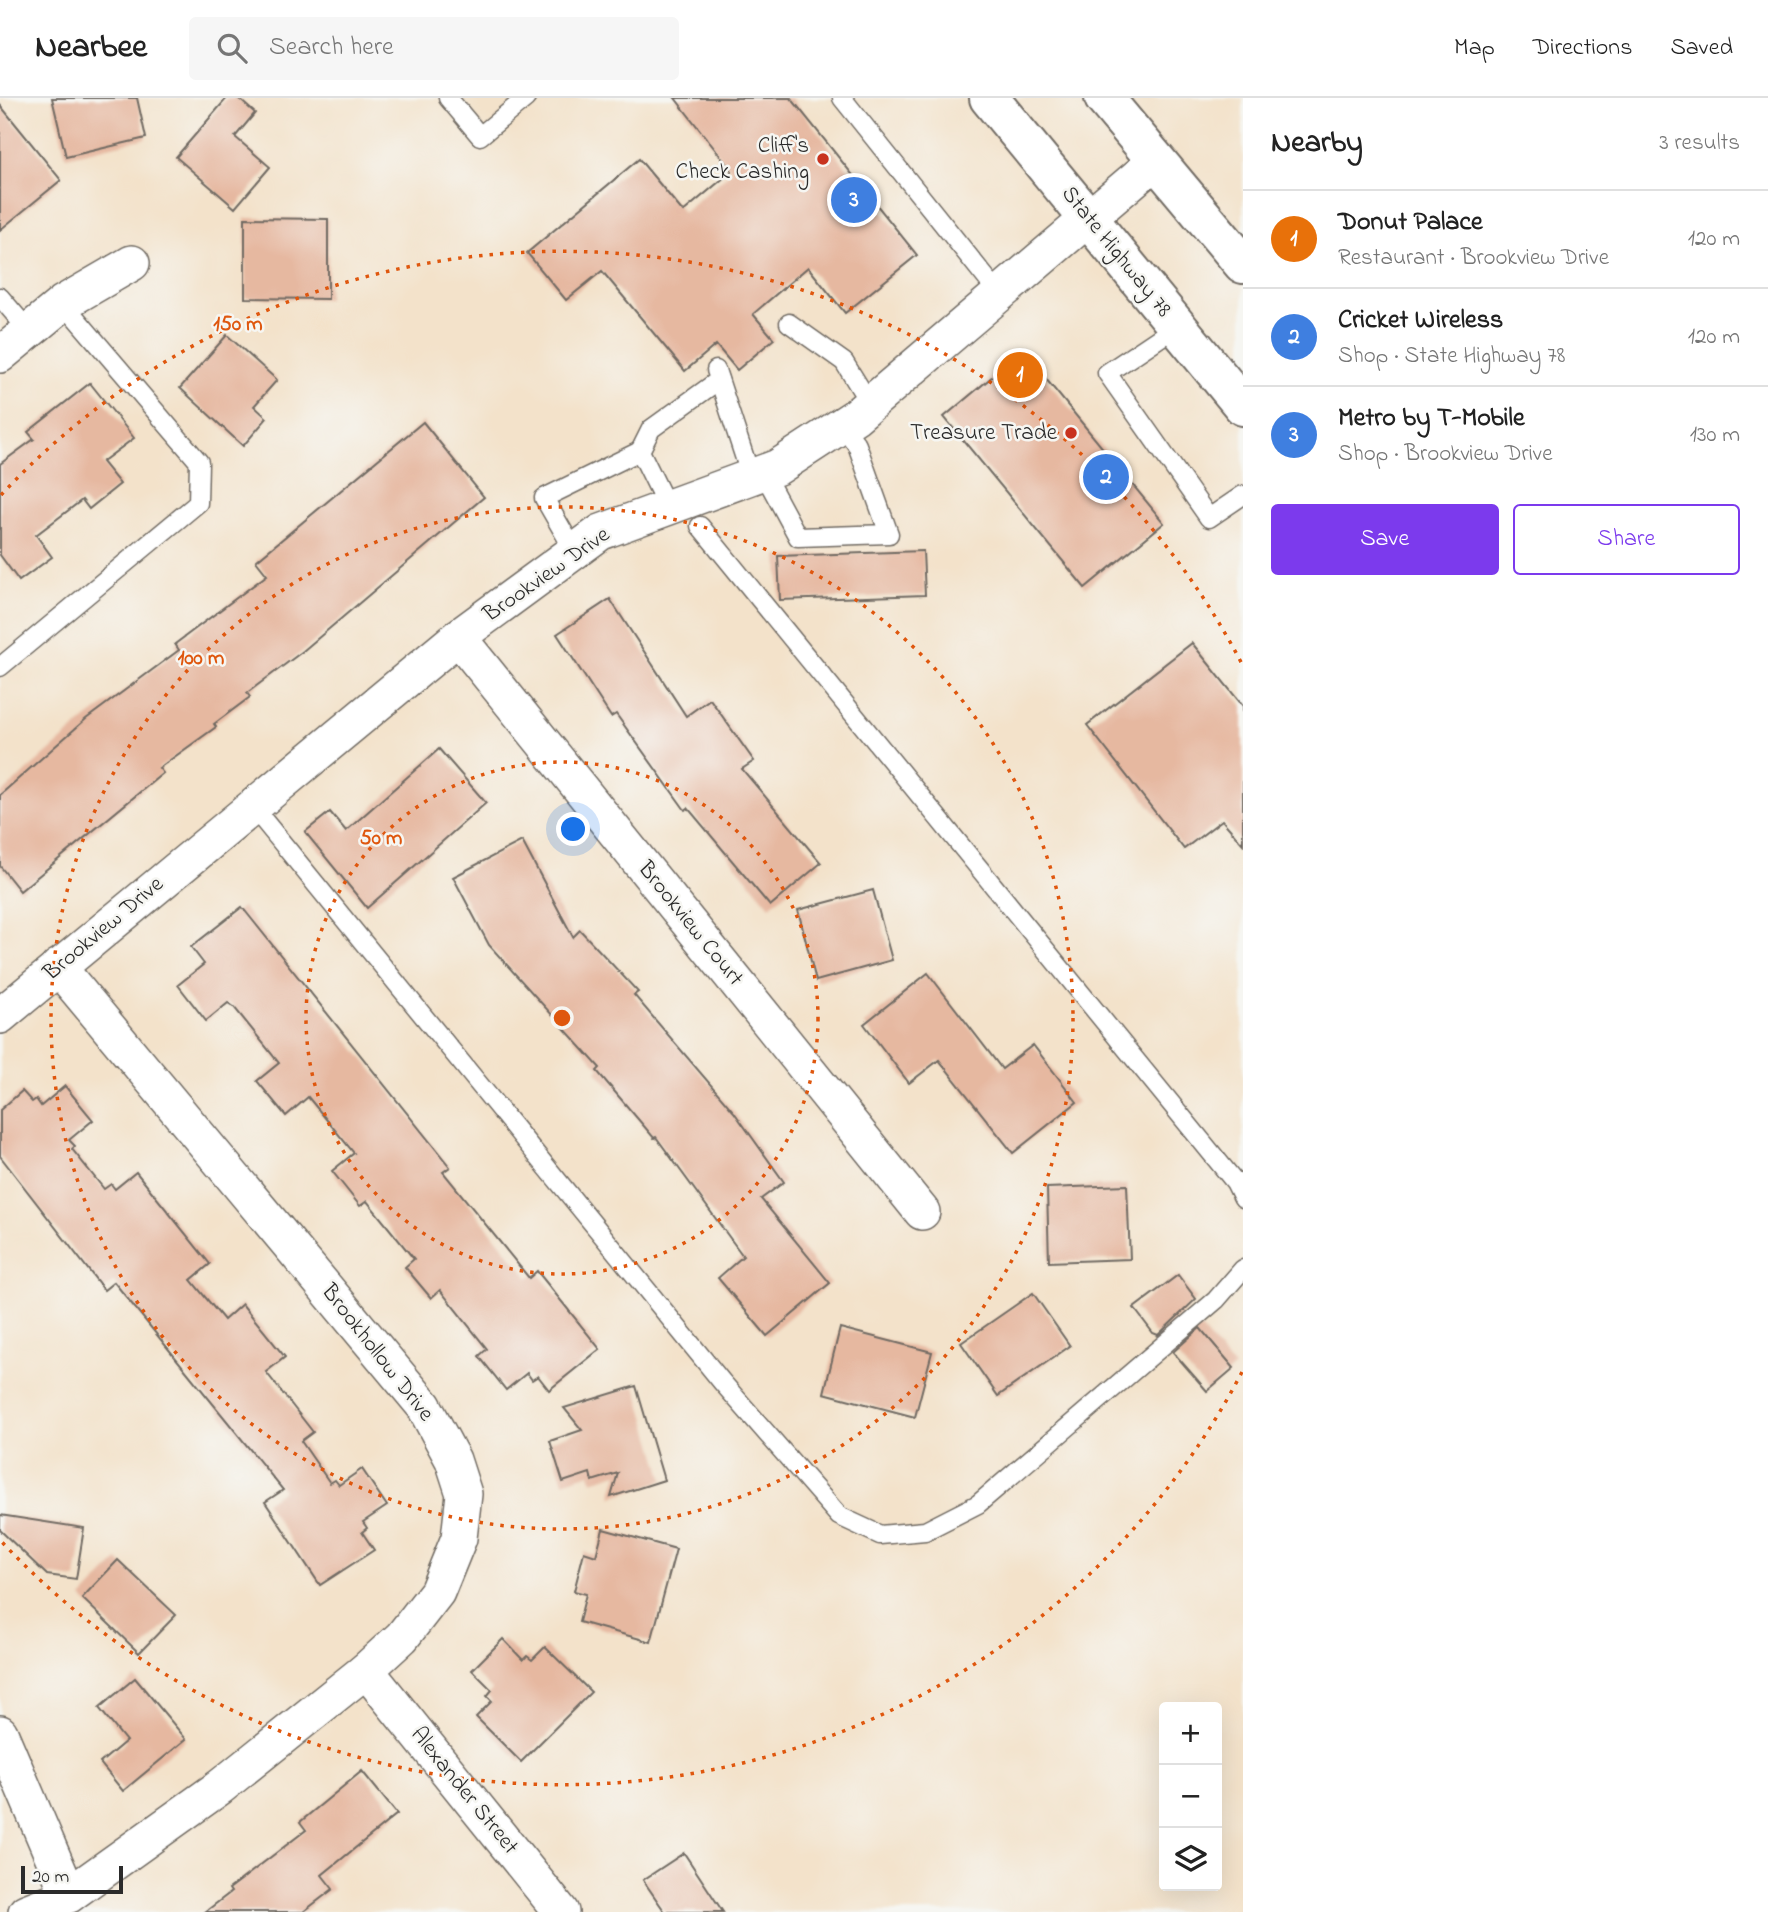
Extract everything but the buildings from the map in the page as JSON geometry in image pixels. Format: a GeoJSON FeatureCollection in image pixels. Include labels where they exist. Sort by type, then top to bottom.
{"type":"FeatureCollection","features":[{"type":"Feature","properties":{"kind":"main road","name":"State Highway 78"},"geometry":{"type":"LineString","coordinates":[[989,98],[1243,406]]}},
{"type":"Feature","properties":{"kind":"main road"},"geometry":{"type":"LineString","coordinates":[[1104,98],[1243,264]]}},
{"type":"Feature","properties":{"kind":"street","name":"Brookview Drive"},"geometry":{"type":"LineString","coordinates":[[0,1016],[458,637],[601,532],[778,467],[842,425],[1157,160]]}},
{"type":"Feature","properties":{"kind":"street"},"geometry":{"type":"LineString","coordinates":[[0,355],[63,303],[132,263]]}},
{"type":"Feature","properties":{"kind":"street","name":"Brookview Court"},"geometry":{"type":"LineString","coordinates":[[458,637],[922,1212]]}},
{"type":"Feature","properties":{"kind":"street","name":"Brookhollow Drive"},"geometry":{"type":"LineString","coordinates":[[26,1912],[69,1895],[220,1787],[366,1670],[402,1637],[437,1592],[459,1538],[464,1494],[453,1460],[424,1406],[58,967]]}},
{"type":"Feature","properties":{"kind":"street","name":"Alexander Street"},"geometry":{"type":"LineString","coordinates":[[366,1670],[562,1912]]}},
{"type":"Feature","properties":{"kind":"street"},"geometry":{"type":"LineString","coordinates":[[0,1733],[69,1895]]}},
{"type":"Feature","properties":{"kind":"lane"},"geometry":{"type":"LineString","coordinates":[[448,98],[480,136],[526,98]]}},
{"type":"Feature","properties":{"kind":"lane"},"geometry":{"type":"LineString","coordinates":[[842,98],[999,294]]}},
{"type":"Feature","properties":{"kind":"lane"},"geometry":{"type":"LineString","coordinates":[[0,297],[29,331]]}},
{"type":"Feature","properties":{"kind":"lane"},"geometry":{"type":"LineString","coordinates":[[0,667],[198,503],[200,462],[63,303]]}},
{"type":"Feature","properties":{"kind":"lane"},"geometry":{"type":"LineString","coordinates":[[789,323],[844,362],[870,404]]}},
{"type":"Feature","properties":{"kind":"lane"},"geometry":{"type":"LineString","coordinates":[[1177,326],[1107,373],[1209,518],[1243,495]]}},
{"type":"Feature","properties":{"kind":"lane"},"geometry":{"type":"LineString","coordinates":[[575,552],[544,498],[640,451],[651,429],[717,375],[757,475],[798,537],[889,534],[857,445],[842,425]]}},
{"type":"Feature","properties":{"kind":"lane"},"geometry":{"type":"LineString","coordinates":[[640,451],[668,508]]}},
{"type":"Feature","properties":{"kind":"lane"},"geometry":{"type":"LineString","coordinates":[[700,526],[1235,1182],[1243,1198]]}},
{"type":"Feature","properties":{"kind":"lane"},"geometry":{"type":"LineString","coordinates":[[252,806],[722,1382],[839,1516],[880,1535],[925,1531],[978,1504],[1216,1300],[1243,1269]]}},
{"type":"Feature","properties":{"kind":"place","name":"Cliff's Check Cashing"},"geometry":{"type":"Point","coordinates":[823,159]}},
{"type":"Feature","properties":{"kind":"place","name":"Metro by T-Mobile"},"geometry":{"type":"Point","coordinates":[854,200]}},
{"type":"Feature","properties":{"kind":"place","name":"Donut Palace"},"geometry":{"type":"Point","coordinates":[1020,375]}},
{"type":"Feature","properties":{"kind":"place","name":"Treasure Trade"},"geometry":{"type":"Point","coordinates":[1071,433]}},
{"type":"Feature","properties":{"kind":"place","name":"Cricket Wireless"},"geometry":{"type":"Point","coordinates":[1106,477]}}]}
